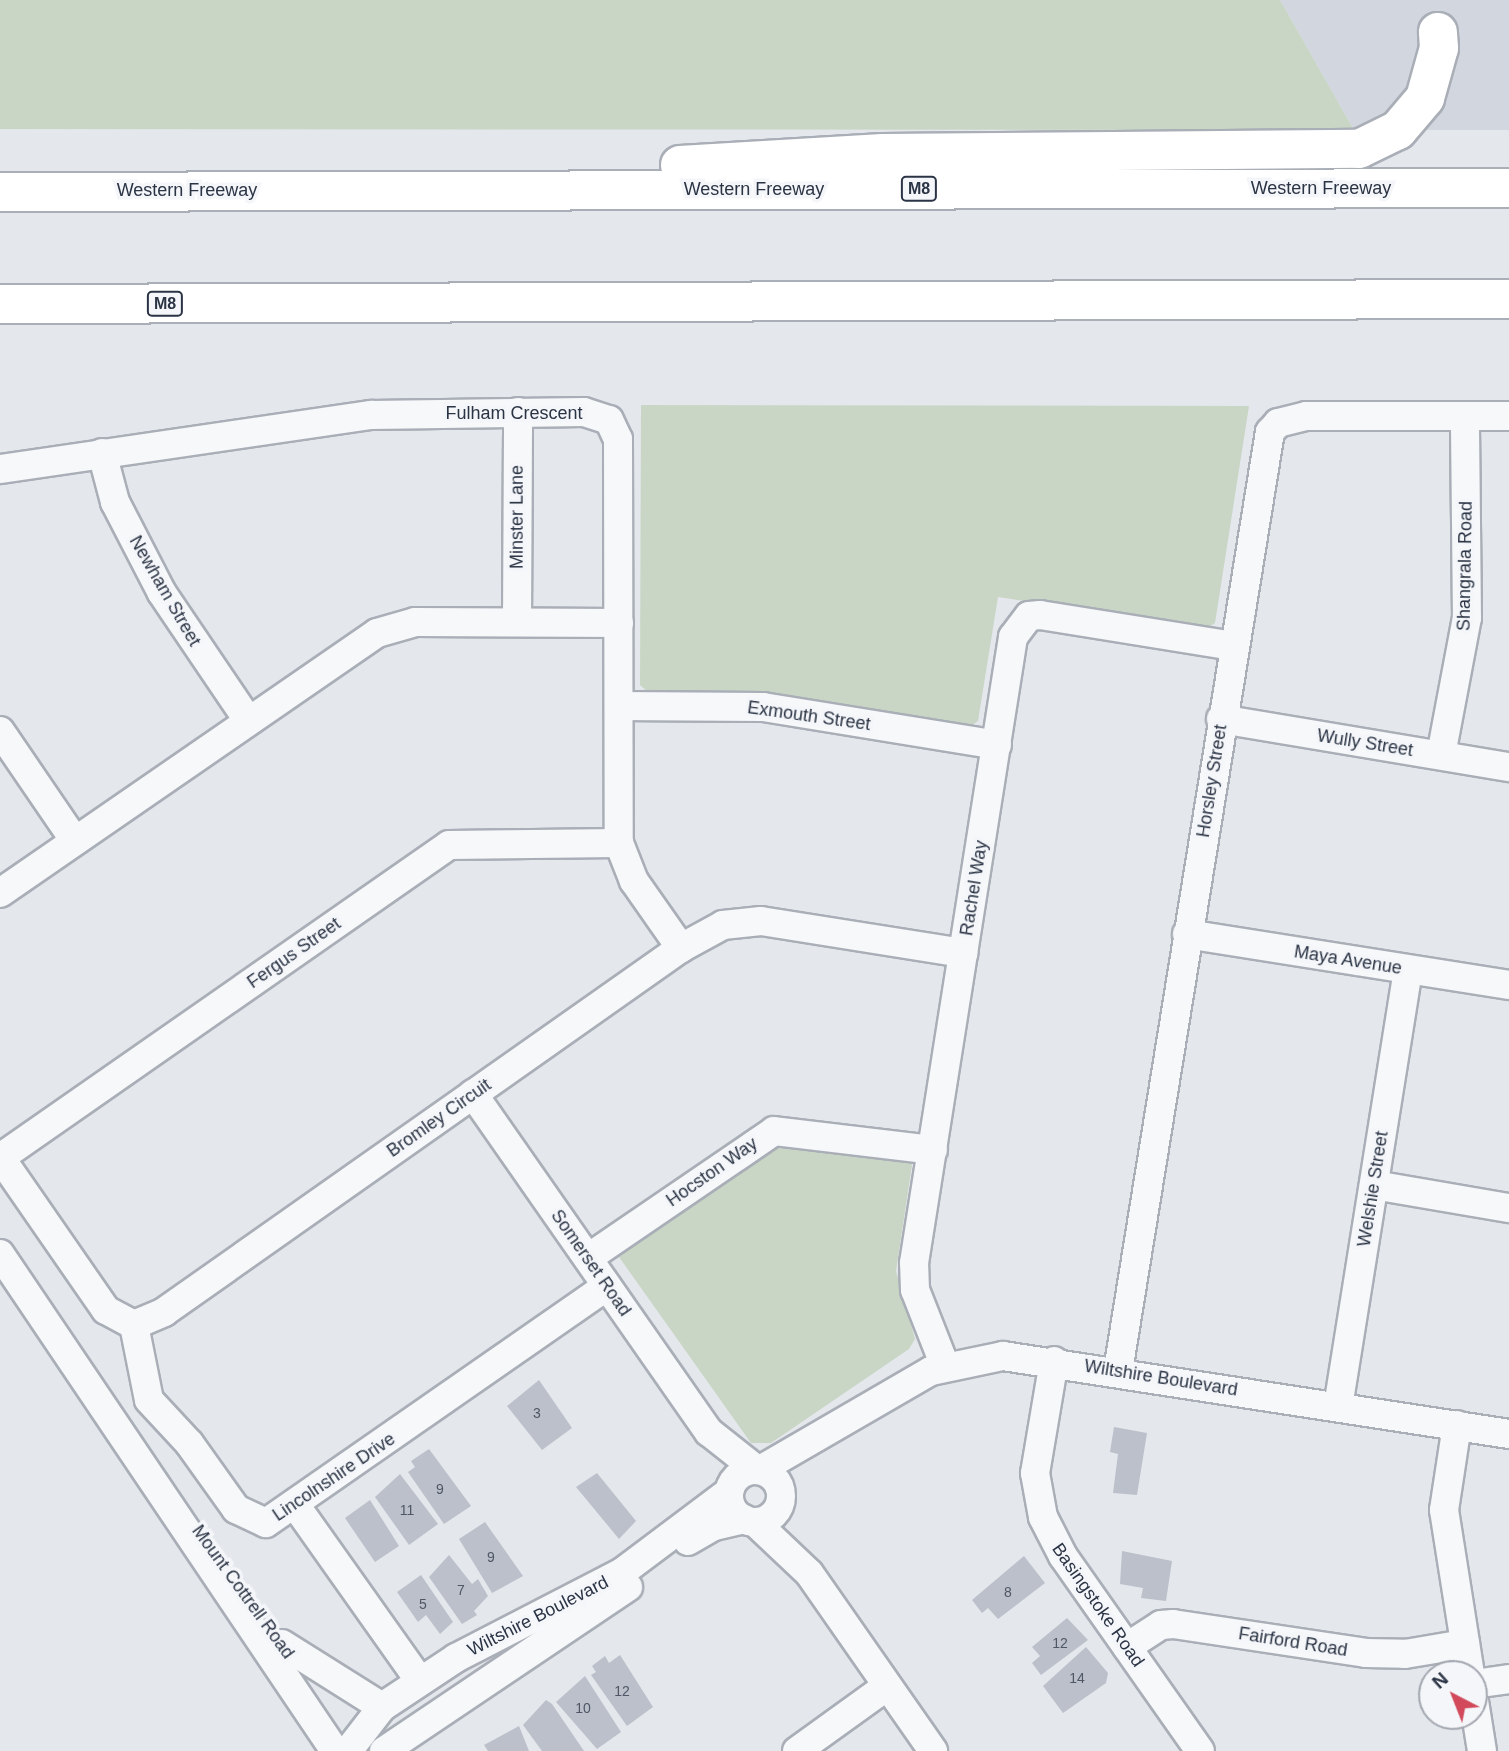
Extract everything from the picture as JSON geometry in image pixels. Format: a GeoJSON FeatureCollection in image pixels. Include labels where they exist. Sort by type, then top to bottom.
{"type":"FeatureCollection","features":[{"type":"Feature","properties":{"kind":"highway"},"geometry":{"type":"LineString","coordinates":[[329,189],[883,153],[1359,149],[1398,130],[1425,98],[1439,48],[1438,32]]}},
{"type":"Feature","properties":{"kind":"highway","name":"Western Freeway"},"geometry":{"type":"LineString","coordinates":[[0,192],[329,189],[1509,188]]}},
{"type":"Feature","properties":{"kind":"highway","name":"M8"},"geometry":{"type":"LineString","coordinates":[[0,304],[1509,299]]}},
{"type":"Feature","properties":{"kind":"street","name":"Fulham Crescent"},"geometry":{"type":"LineString","coordinates":[[0,469],[353,416],[518,412],[598,414],[615,428],[619,623],[619,843],[634,881],[681,948]]}},
{"type":"Feature","properties":{"kind":"street","name":"Minster Lane"},"geometry":{"type":"LineString","coordinates":[[517,622],[518,412]]}},
{"type":"Feature","properties":{"kind":"street","name":"Horsley Street"},"geometry":{"type":"LineString","coordinates":[[1118,1371],[1266,443],[1278,423],[1306,416],[1509,416]]}},
{"type":"Feature","properties":{"kind":"street","name":"Shangrala Road"},"geometry":{"type":"LineString","coordinates":[[1441,755],[1467,618],[1465,417]]}},
{"type":"Feature","properties":{"kind":"street","name":"Newham Street"},"geometry":{"type":"LineString","coordinates":[[102,453],[115,502],[162,593],[248,720]]}},
{"type":"Feature","properties":{"kind":"street","name":"Rachel Way"},"geometry":{"type":"LineString","coordinates":[[945,1366],[913,1278],[1013,637],[1029,616],[1233,646]]}},
{"type":"Feature","properties":{"kind":"street"},"geometry":{"type":"LineString","coordinates":[[0,893],[377,633],[415,622],[619,623]]}},
{"type":"Feature","properties":{"kind":"street","name":"Exmouth Street"},"geometry":{"type":"LineString","coordinates":[[618,706],[763,707],[997,746]]}},
{"type":"Feature","properties":{"kind":"street","name":"Wully Street"},"geometry":{"type":"LineString","coordinates":[[1221,719],[1509,767]]}},
{"type":"Feature","properties":{"kind":"street"},"geometry":{"type":"LineString","coordinates":[[0,731],[75,841]]}},
{"type":"Feature","properties":{"kind":"street","name":"Fergus Street"},"geometry":{"type":"LineString","coordinates":[[0,1158],[449,845],[619,843]]}},
{"type":"Feature","properties":{"kind":"street","name":"Bromley Circuit"},"geometry":{"type":"LineString","coordinates":[[134,1325],[164,1312],[681,948],[723,925],[761,921],[963,953]]}},
{"type":"Feature","properties":{"kind":"street","name":"Maya Avenue"},"geometry":{"type":"LineString","coordinates":[[1187,934],[1509,985]]}},
{"type":"Feature","properties":{"kind":"street","name":"Welshie Street"},"geometry":{"type":"LineString","coordinates":[[1338,1408],[1408,970]]}},
{"type":"Feature","properties":{"kind":"street","name":"Somerset Road"},"geometry":{"type":"LineString","coordinates":[[473,1094],[709,1432],[730,1489]]}},
{"type":"Feature","properties":{"kind":"street","name":"Hocston Way"},"geometry":{"type":"LineString","coordinates":[[588,1258],[774,1131],[933,1150]]}},
{"type":"Feature","properties":{"kind":"street"},"geometry":{"type":"LineString","coordinates":[[0,1158],[106,1310],[134,1325]]}},
{"type":"Feature","properties":{"kind":"street"},"geometry":{"type":"LineString","coordinates":[[1374,1185],[1509,1208]]}},
{"type":"Feature","properties":{"kind":"street","name":"Mount Cottrell Road"},"geometry":{"type":"LineString","coordinates":[[0,1254],[347,1749]]}},
{"type":"Feature","properties":{"kind":"street","name":"Lincolnshire Drive"},"geometry":{"type":"LineString","coordinates":[[134,1325],[149,1400],[189,1443],[236,1509],[266,1523],[296,1506],[607,1286]]}},
{"type":"Feature","properties":{"kind":"street","name":"Wiltshire Boulevard"},"geometry":{"type":"LineString","coordinates":[[758,1470],[831,1433],[904,1385],[945,1366],[1003,1356],[1054,1361],[1509,1434]]}},
{"type":"Feature","properties":{"kind":"street","name":"Basingstoke Road"},"geometry":{"type":"LineString","coordinates":[[1054,1361],[1035,1473],[1043,1517],[1063,1556],[1200,1751]]}},
{"type":"Feature","properties":{"kind":"street"},"geometry":{"type":"LineString","coordinates":[[1457,1425],[1444,1510],[1468,1660]]}},
{"type":"Feature","properties":{"kind":"street","name":"Somerset Road"},"geometry":{"type":"LineString","coordinates":[[709,1432],[758,1470]]}},
{"type":"Feature","properties":{"kind":"street","name":"Wiltshire Boulevard"},"geometry":{"type":"LineString","coordinates":[[780,1497],[831,1433]]}},
{"type":"Feature","properties":{"kind":"street","name":"Mount Cottrell Road"},"geometry":{"type":"LineString","coordinates":[[127,1435],[282,1644],[347,1749]]}},
{"type":"Feature","properties":{"kind":"street"},"geometry":{"type":"LineString","coordinates":[[809,1573],[732,1508],[730,1489],[738,1476],[758,1470],[775,1479],[809,1573],[933,1751]]}},
{"type":"Feature","properties":{"kind":"street","name":"Wiltshire Boulevard"},"geometry":{"type":"LineString","coordinates":[[347,1749],[382,1707],[421,1681],[621,1573],[730,1489]]}},
{"type":"Feature","properties":{"kind":"street"},"geometry":{"type":"LineString","coordinates":[[749,1521],[774,1513],[780,1497]]}},
{"type":"Feature","properties":{"kind":"street"},"geometry":{"type":"LineString","coordinates":[[296,1506],[421,1681]]}},
{"type":"Feature","properties":{"kind":"street","name":"Wiltshire Boulevard"},"geometry":{"type":"LineString","coordinates":[[384,1751],[690,1540],[714,1526],[749,1521]]}},
{"type":"Feature","properties":{"kind":"street","name":"Fairford Road"},"geometry":{"type":"LineString","coordinates":[[1127,1647],[1161,1625],[1173,1624],[1366,1653],[1405,1654],[1465,1644]]}},
{"type":"Feature","properties":{"kind":"street"},"geometry":{"type":"LineString","coordinates":[[282,1644],[355,1695],[382,1707]]}},
{"type":"Feature","properties":{"kind":"street"},"geometry":{"type":"LineString","coordinates":[[1488,1682],[1509,1678]]}},
{"type":"Feature","properties":{"kind":"street"},"geometry":{"type":"LineString","coordinates":[[797,1751],[887,1686]]}},
{"type":"Feature","properties":{"kind":"street"},"geometry":{"type":"LineString","coordinates":[[1479,1730],[1482,1751]]}},
{"type":"Feature","properties":{"kind":"shaded area"},"geometry":{"type":"Polygon","coordinates":[[[1280,0],[1509,0],[1509,130],[1354,130],[1280,0]]]}},
{"type":"Feature","properties":{"kind":"green space"},"geometry":{"type":"Polygon","coordinates":[[[0,0],[1280,0],[1354,130],[0,129],[0,0]]]}},
{"type":"Feature","properties":{"kind":"green space"},"geometry":{"type":"Polygon","coordinates":[[[641,405],[1249,406],[1215,623],[1206,629],[998,597],[978,721],[968,728],[649,693],[640,685],[641,405]]]}},
{"type":"Feature","properties":{"kind":"green space"},"geometry":{"type":"Polygon","coordinates":[[[774,1142],[908,1159],[912,1165],[896,1271],[915,1339],[909,1349],[771,1443],[751,1443],[619,1257],[774,1142]]]}},
{"type":"Feature","properties":{"kind":"building"},"geometry":{"type":"Polygon","coordinates":[[[539,1380],[572,1428],[542,1450],[507,1406],[539,1380]]]}},
{"type":"Feature","properties":{"kind":"building"},"geometry":{"type":"Polygon","coordinates":[[[1114,1427],[1147,1433],[1137,1495],[1113,1493],[1118,1454],[1110,1452],[1114,1427]]]}},
{"type":"Feature","properties":{"kind":"building"},"geometry":{"type":"Polygon","coordinates":[[[429,1449],[471,1506],[444,1524],[408,1472],[415,1467],[411,1461],[429,1449]]]}},
{"type":"Feature","properties":{"kind":"building"},"geometry":{"type":"Polygon","coordinates":[[[597,1473],[636,1521],[619,1539],[576,1487],[597,1473]]]}},
{"type":"Feature","properties":{"kind":"building"},"geometry":{"type":"Polygon","coordinates":[[[400,1474],[438,1524],[409,1545],[375,1497],[400,1474]]]}},
{"type":"Feature","properties":{"kind":"building"},"geometry":{"type":"Polygon","coordinates":[[[370,1500],[399,1546],[375,1562],[345,1518],[370,1500]]]}},
{"type":"Feature","properties":{"kind":"building"},"geometry":{"type":"Polygon","coordinates":[[[485,1522],[523,1576],[492,1593],[459,1539],[485,1522]]]}},
{"type":"Feature","properties":{"kind":"building"},"geometry":{"type":"Polygon","coordinates":[[[1122,1551],[1172,1561],[1166,1601],[1141,1598],[1143,1588],[1120,1584],[1122,1551]]]}},
{"type":"Feature","properties":{"kind":"building"},"geometry":{"type":"Polygon","coordinates":[[[449,1555],[472,1584],[478,1579],[488,1596],[474,1611],[477,1615],[462,1624],[429,1577],[449,1555]]]}},
{"type":"Feature","properties":{"kind":"building"},"geometry":{"type":"Polygon","coordinates":[[[1024,1556],[1045,1583],[998,1619],[988,1608],[982,1613],[972,1600],[1024,1556]]]}},
{"type":"Feature","properties":{"kind":"building"},"geometry":{"type":"Polygon","coordinates":[[[421,1575],[453,1622],[440,1634],[426,1615],[418,1622],[397,1592],[421,1575]]]}},
{"type":"Feature","properties":{"kind":"building"},"geometry":{"type":"Polygon","coordinates":[[[1067,1618],[1088,1640],[1041,1675],[1032,1663],[1040,1656],[1032,1647],[1067,1618]]]}},
{"type":"Feature","properties":{"kind":"building"},"geometry":{"type":"Polygon","coordinates":[[[1086,1647],[1108,1673],[1106,1683],[1063,1713],[1043,1686],[1086,1647]]]}},
{"type":"Feature","properties":{"kind":"building"},"geometry":{"type":"Polygon","coordinates":[[[620,1655],[653,1707],[627,1726],[591,1675],[596,1672],[592,1666],[605,1656],[609,1663],[620,1655]]]}},
{"type":"Feature","properties":{"kind":"building"},"geometry":{"type":"Polygon","coordinates":[[[585,1676],[621,1732],[597,1749],[556,1702],[585,1676]]]}},
{"type":"Feature","properties":{"kind":"building"},"geometry":{"type":"Polygon","coordinates":[[[546,1700],[552,1704],[584,1751],[542,1751],[523,1725],[546,1700]]]}},
{"type":"Feature","properties":{"kind":"building"},"geometry":{"type":"Polygon","coordinates":[[[519,1726],[529,1751],[488,1751],[484,1745],[519,1726]]]}}]}
